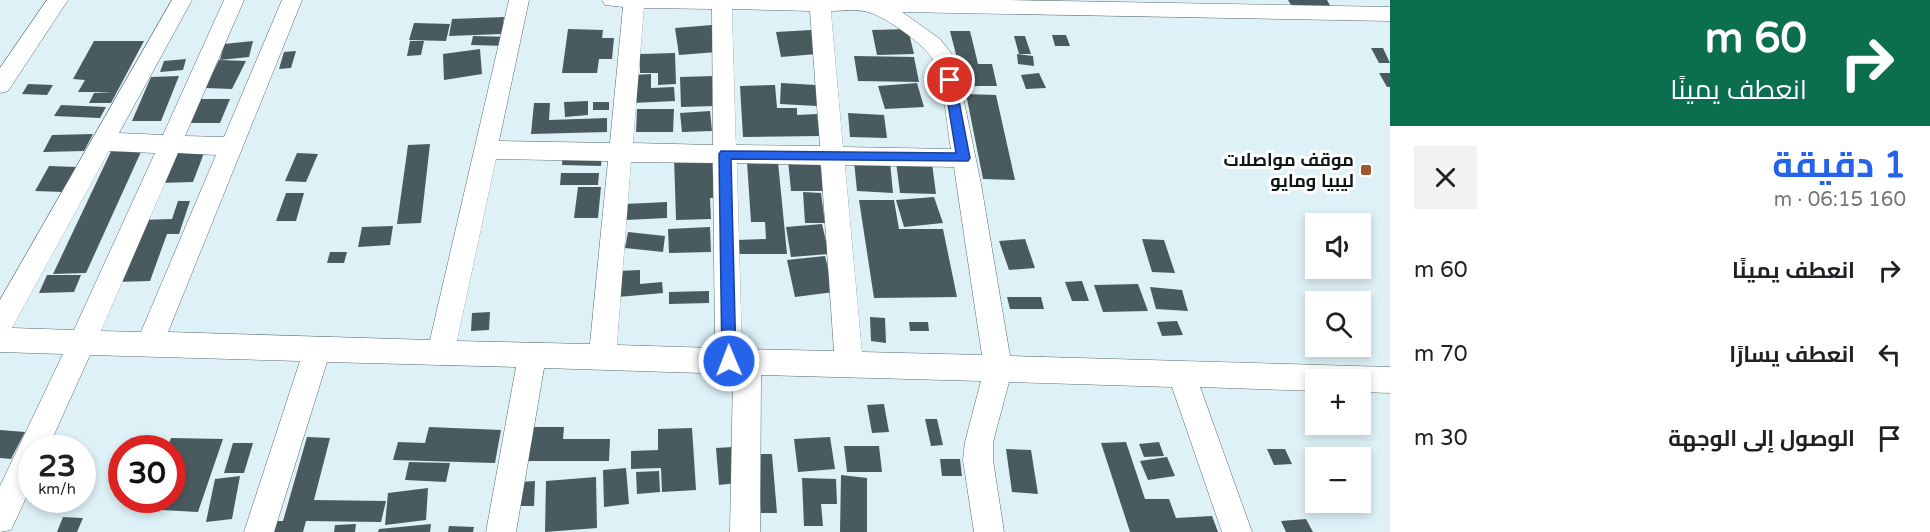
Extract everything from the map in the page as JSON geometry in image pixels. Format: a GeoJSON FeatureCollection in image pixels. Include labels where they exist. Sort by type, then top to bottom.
{"type":"FeatureCollection","features":[{"type":"Feature","properties":{"kind":"street"},"geometry":{"type":"LineString","coordinates":[[0,84],[58,0]]}},
{"type":"Feature","properties":{"kind":"street"},"geometry":{"type":"LineString","coordinates":[[0,325],[182,0]]}},
{"type":"Feature","properties":{"kind":"street"},"geometry":{"type":"LineString","coordinates":[[39,435],[234,0]]}},
{"type":"Feature","properties":{"kind":"street"},"geometry":{"type":"LineString","coordinates":[[149,345],[229,146],[292,0]]}},
{"type":"Feature","properties":{"kind":"street"},"geometry":{"type":"LineString","coordinates":[[441,353],[519,0]]}},
{"type":"Feature","properties":{"kind":"street"},"geometry":{"type":"LineString","coordinates":[[612,0],[820,5],[1038,4],[1377,9]]}},
{"type":"Feature","properties":{"kind":"street"},"geometry":{"type":"LineString","coordinates":[[602,358],[634,0]]}},
{"type":"Feature","properties":{"kind":"street"},"geometry":{"type":"LineString","coordinates":[[722,3],[725,154],[738,362],[745,532]]}},
{"type":"Feature","properties":{"kind":"street"},"geometry":{"type":"LineString","coordinates":[[872,3],[924,36],[944,58],[998,369],[980,442],[978,460],[989,532]]}},
{"type":"Feature","properties":{"kind":"street"},"geometry":{"type":"LineString","coordinates":[[820,5],[849,365]]}},
{"type":"Feature","properties":{"kind":"street"},"geometry":{"type":"LineString","coordinates":[[103,142],[229,146]]}},
{"type":"Feature","properties":{"kind":"street"},"geometry":{"type":"LineString","coordinates":[[486,150],[963,158]]}},
{"type":"Feature","properties":{"kind":"street"},"geometry":{"type":"LineString","coordinates":[[0,340],[1390,380]]}},
{"type":"Feature","properties":{"kind":"street"},"geometry":{"type":"LineString","coordinates":[[259,532],[317,350]]}},
{"type":"Feature","properties":{"kind":"street"},"geometry":{"type":"LineString","coordinates":[[501,532],[532,356]]}},
{"type":"Feature","properties":{"kind":"street"},"geometry":{"type":"LineString","coordinates":[[1182,374],[1238,532]]}},
{"type":"Feature","properties":{"kind":"street"},"geometry":{"type":"LineString","coordinates":[[0,519],[18,480]]}},
{"type":"Feature","properties":{"kind":"building"},"geometry":{"type":"Polygon","coordinates":[[[1288,0],[1327,0],[1333,11],[1294,10],[1288,0]]]}},
{"type":"Feature","properties":{"kind":"building"},"geometry":{"type":"Polygon","coordinates":[[[504,17],[502,34],[449,36],[452,19],[504,17]]]}},
{"type":"Feature","properties":{"kind":"building"},"geometry":{"type":"Polygon","coordinates":[[[414,23],[450,24],[446,41],[409,40],[414,23]]]}},
{"type":"Feature","properties":{"kind":"building"},"geometry":{"type":"Polygon","coordinates":[[[712,25],[717,52],[679,55],[675,28],[712,25]]]}},
{"type":"Feature","properties":{"kind":"building"},"geometry":{"type":"Polygon","coordinates":[[[568,29],[603,30],[602,38],[614,38],[612,59],[599,59],[597,73],[562,73],[568,29]]]}},
{"type":"Feature","properties":{"kind":"building"},"geometry":{"type":"Polygon","coordinates":[[[908,29],[914,54],[877,55],[872,30],[908,29]]]}},
{"type":"Feature","properties":{"kind":"building"},"geometry":{"type":"Polygon","coordinates":[[[811,30],[817,54],[781,57],[776,32],[811,30]]]}},
{"type":"Feature","properties":{"kind":"building"},"geometry":{"type":"Polygon","coordinates":[[[950,31],[970,31],[978,64],[992,64],[997,86],[964,86],[950,31]]]}},
{"type":"Feature","properties":{"kind":"building"},"geometry":{"type":"Polygon","coordinates":[[[1052,35],[1066,35],[1070,46],[1055,46],[1052,35]]]}},
{"type":"Feature","properties":{"kind":"building"},"geometry":{"type":"Polygon","coordinates":[[[473,36],[511,37],[509,46],[471,45],[473,36]]]}},
{"type":"Feature","properties":{"kind":"building"},"geometry":{"type":"Polygon","coordinates":[[[1014,36],[1025,36],[1031,54],[1019,54],[1014,36]]]}},
{"type":"Feature","properties":{"kind":"building"},"geometry":{"type":"Polygon","coordinates":[[[94,41],[144,41],[111,103],[89,103],[94,93],[113,92],[78,92],[85,80],[73,79],[94,41]]]}},
{"type":"Feature","properties":{"kind":"building"},"geometry":{"type":"Polygon","coordinates":[[[253,41],[249,57],[220,60],[224,44],[253,41]]]}},
{"type":"Feature","properties":{"kind":"building"},"geometry":{"type":"Polygon","coordinates":[[[410,41],[424,41],[421,55],[407,56],[410,41]]]}},
{"type":"Feature","properties":{"kind":"building"},"geometry":{"type":"Polygon","coordinates":[[[1371,48],[1383,48],[1390,63],[1379,63],[1371,48]]]}},
{"type":"Feature","properties":{"kind":"building"},"geometry":{"type":"Polygon","coordinates":[[[480,49],[482,74],[444,80],[443,54],[480,49]]]}},
{"type":"Feature","properties":{"kind":"building"},"geometry":{"type":"Polygon","coordinates":[[[296,51],[291,68],[279,69],[284,52],[296,51]]]}},
{"type":"Feature","properties":{"kind":"building"},"geometry":{"type":"Polygon","coordinates":[[[675,53],[676,84],[658,85],[658,73],[640,73],[640,54],[675,53]]]}},
{"type":"Feature","properties":{"kind":"building"},"geometry":{"type":"Polygon","coordinates":[[[1017,54],[1033,56],[1034,66],[1018,64],[1017,54]]]}},
{"type":"Feature","properties":{"kind":"building"},"geometry":{"type":"Polygon","coordinates":[[[854,56],[914,57],[919,82],[858,81],[854,56]]]}},
{"type":"Feature","properties":{"kind":"building"},"geometry":{"type":"Polygon","coordinates":[[[186,59],[183,70],[160,72],[164,61],[186,59]]]}},
{"type":"Feature","properties":{"kind":"building"},"geometry":{"type":"Polygon","coordinates":[[[219,60],[246,61],[232,89],[205,88],[219,60]]]}},
{"type":"Feature","properties":{"kind":"building"},"geometry":{"type":"Polygon","coordinates":[[[1039,73],[1046,88],[1026,89],[1021,75],[1039,73]]]}},
{"type":"Feature","properties":{"kind":"building"},"geometry":{"type":"Polygon","coordinates":[[[1379,73],[1390,73],[1390,87],[1387,87],[1379,73]]]}},
{"type":"Feature","properties":{"kind":"building"},"geometry":{"type":"Polygon","coordinates":[[[651,74],[651,88],[674,87],[675,101],[632,103],[631,75],[651,74]]]}},
{"type":"Feature","properties":{"kind":"building"},"geometry":{"type":"Polygon","coordinates":[[[179,76],[161,121],[132,121],[151,77],[179,76]]]}},
{"type":"Feature","properties":{"kind":"building"},"geometry":{"type":"Polygon","coordinates":[[[714,76],[716,106],[681,107],[680,77],[714,76]]]}},
{"type":"Feature","properties":{"kind":"building"},"geometry":{"type":"Polygon","coordinates":[[[781,83],[816,85],[817,106],[780,104],[781,83]]]}},
{"type":"Feature","properties":{"kind":"building"},"geometry":{"type":"Polygon","coordinates":[[[917,83],[924,107],[885,109],[878,86],[917,83]]]}},
{"type":"Feature","properties":{"kind":"building"},"geometry":{"type":"Polygon","coordinates":[[[28,84],[53,85],[47,95],[22,94],[28,84]]]}},
{"type":"Feature","properties":{"kind":"building"},"geometry":{"type":"Polygon","coordinates":[[[775,85],[777,108],[797,108],[797,115],[817,114],[820,136],[743,137],[740,86],[775,85]]]}},
{"type":"Feature","properties":{"kind":"building"},"geometry":{"type":"Polygon","coordinates":[[[966,94],[996,95],[1015,180],[983,179],[966,94]]]}},
{"type":"Feature","properties":{"kind":"building"},"geometry":{"type":"Polygon","coordinates":[[[198,99],[230,99],[220,123],[187,123],[198,99]]]}},
{"type":"Feature","properties":{"kind":"building"},"geometry":{"type":"Polygon","coordinates":[[[588,101],[588,115],[565,117],[564,102],[588,101]]]}},
{"type":"Feature","properties":{"kind":"building"},"geometry":{"type":"Polygon","coordinates":[[[593,102],[609,102],[609,110],[593,110],[593,102]]]}},
{"type":"Feature","properties":{"kind":"building"},"geometry":{"type":"Polygon","coordinates":[[[534,103],[550,103],[549,120],[607,118],[607,132],[531,134],[534,103]]]}},
{"type":"Feature","properties":{"kind":"building"},"geometry":{"type":"Polygon","coordinates":[[[61,105],[106,107],[100,118],[54,116],[61,105]]]}},
{"type":"Feature","properties":{"kind":"building"},"geometry":{"type":"Polygon","coordinates":[[[637,109],[674,109],[673,132],[636,132],[637,109]]]}},
{"type":"Feature","properties":{"kind":"building"},"geometry":{"type":"Polygon","coordinates":[[[710,111],[712,131],[682,132],[680,113],[710,111]]]}},
{"type":"Feature","properties":{"kind":"building"},"geometry":{"type":"Polygon","coordinates":[[[848,113],[884,115],[887,138],[850,137],[848,113]]]}},
{"type":"Feature","properties":{"kind":"building"},"geometry":{"type":"Polygon","coordinates":[[[93,134],[84,151],[43,152],[52,135],[93,134]]]}},
{"type":"Feature","properties":{"kind":"building"},"geometry":{"type":"Polygon","coordinates":[[[115,143],[145,143],[86,273],[53,274],[115,143]]]}},
{"type":"Feature","properties":{"kind":"building"},"geometry":{"type":"Polygon","coordinates":[[[430,144],[421,223],[397,224],[408,145],[430,144]]]}},
{"type":"Feature","properties":{"kind":"building"},"geometry":{"type":"Polygon","coordinates":[[[207,145],[193,182],[158,183],[173,146],[207,145]]]}},
{"type":"Feature","properties":{"kind":"building"},"geometry":{"type":"Polygon","coordinates":[[[297,153],[318,154],[306,182],[285,181],[297,153]]]}},
{"type":"Feature","properties":{"kind":"building"},"geometry":{"type":"Polygon","coordinates":[[[563,153],[602,154],[601,166],[562,165],[563,153]]]}},
{"type":"Feature","properties":{"kind":"building"},"geometry":{"type":"Polygon","coordinates":[[[712,155],[714,198],[710,198],[711,219],[676,220],[674,156],[712,155]]]}},
{"type":"Feature","properties":{"kind":"building"},"geometry":{"type":"Polygon","coordinates":[[[788,160],[820,160],[823,191],[791,191],[788,160]]]}},
{"type":"Feature","properties":{"kind":"building"},"geometry":{"type":"Polygon","coordinates":[[[854,161],[890,162],[893,193],[857,191],[854,161]]]}},
{"type":"Feature","properties":{"kind":"building"},"geometry":{"type":"Polygon","coordinates":[[[747,162],[778,162],[787,254],[738,254],[737,240],[766,239],[765,222],[751,222],[747,162]]]}},
{"type":"Feature","properties":{"kind":"building"},"geometry":{"type":"Polygon","coordinates":[[[896,162],[932,163],[936,194],[900,193],[896,162]]]}},
{"type":"Feature","properties":{"kind":"building"},"geometry":{"type":"Polygon","coordinates":[[[49,166],[77,167],[63,192],[35,191],[49,166]]]}},
{"type":"Feature","properties":{"kind":"building"},"geometry":{"type":"Polygon","coordinates":[[[561,173],[599,173],[598,185],[560,185],[561,173]]]}},
{"type":"Feature","properties":{"kind":"building"},"geometry":{"type":"Polygon","coordinates":[[[578,187],[601,187],[598,218],[574,218],[578,187]]]}},
{"type":"Feature","properties":{"kind":"building"},"geometry":{"type":"Polygon","coordinates":[[[803,192],[821,193],[825,223],[805,223],[803,192]]]}},
{"type":"Feature","properties":{"kind":"building"},"geometry":{"type":"Polygon","coordinates":[[[286,193],[304,193],[296,221],[276,221],[286,193]]]}},
{"type":"Feature","properties":{"kind":"building"},"geometry":{"type":"Polygon","coordinates":[[[934,197],[943,223],[904,227],[896,200],[934,197]]]}},
{"type":"Feature","properties":{"kind":"building"},"geometry":{"type":"Polygon","coordinates":[[[859,200],[894,200],[899,229],[943,229],[957,297],[874,298],[859,200]]]}},
{"type":"Feature","properties":{"kind":"building"},"geometry":{"type":"Polygon","coordinates":[[[178,201],[190,201],[179,234],[167,234],[150,281],[115,282],[139,220],[172,219],[178,201]]]}},
{"type":"Feature","properties":{"kind":"building"},"geometry":{"type":"Polygon","coordinates":[[[667,202],[667,218],[626,220],[625,204],[667,202]]]}},
{"type":"Feature","properties":{"kind":"building"},"geometry":{"type":"Polygon","coordinates":[[[822,224],[829,254],[791,257],[786,227],[822,224]]]}},
{"type":"Feature","properties":{"kind":"building"},"geometry":{"type":"Polygon","coordinates":[[[393,226],[390,245],[358,247],[362,227],[393,226]]]}},
{"type":"Feature","properties":{"kind":"building"},"geometry":{"type":"Polygon","coordinates":[[[710,227],[711,252],[669,253],[668,229],[710,227]]]}},
{"type":"Feature","properties":{"kind":"building"},"geometry":{"type":"Polygon","coordinates":[[[628,232],[665,236],[663,252],[625,248],[628,232]]]}},
{"type":"Feature","properties":{"kind":"building"},"geometry":{"type":"Polygon","coordinates":[[[1025,239],[1035,268],[1009,270],[999,241],[1025,239]]]}},
{"type":"Feature","properties":{"kind":"building"},"geometry":{"type":"Polygon","coordinates":[[[1142,239],[1164,240],[1175,273],[1152,272],[1142,239]]]}},
{"type":"Feature","properties":{"kind":"building"},"geometry":{"type":"Polygon","coordinates":[[[330,252],[347,252],[344,263],[327,263],[330,252]]]}},
{"type":"Feature","properties":{"kind":"building"},"geometry":{"type":"Polygon","coordinates":[[[825,256],[834,292],[795,297],[787,260],[825,256]]]}},
{"type":"Feature","properties":{"kind":"building"},"geometry":{"type":"Polygon","coordinates":[[[640,270],[640,284],[662,282],[663,293],[618,297],[617,271],[640,270]]]}},
{"type":"Feature","properties":{"kind":"building"},"geometry":{"type":"Polygon","coordinates":[[[47,275],[81,275],[74,292],[39,293],[47,275]]]}},
{"type":"Feature","properties":{"kind":"building"},"geometry":{"type":"Polygon","coordinates":[[[1082,281],[1089,301],[1072,301],[1065,282],[1082,281]]]}},
{"type":"Feature","properties":{"kind":"building"},"geometry":{"type":"Polygon","coordinates":[[[1138,284],[1148,311],[1103,312],[1094,285],[1138,284]]]}},
{"type":"Feature","properties":{"kind":"building"},"geometry":{"type":"Polygon","coordinates":[[[1150,287],[1182,290],[1188,311],[1156,309],[1150,287]]]}},
{"type":"Feature","properties":{"kind":"building"},"geometry":{"type":"Polygon","coordinates":[[[709,291],[709,303],[669,304],[669,292],[709,291]]]}},
{"type":"Feature","properties":{"kind":"building"},"geometry":{"type":"Polygon","coordinates":[[[1007,297],[1041,297],[1044,309],[1010,309],[1007,297]]]}},
{"type":"Feature","properties":{"kind":"building"},"geometry":{"type":"Polygon","coordinates":[[[490,312],[489,330],[471,331],[472,313],[490,312]]]}},
{"type":"Feature","properties":{"kind":"building"},"geometry":{"type":"Polygon","coordinates":[[[870,317],[885,318],[886,343],[871,341],[870,317]]]}},
{"type":"Feature","properties":{"kind":"building"},"geometry":{"type":"Polygon","coordinates":[[[1177,321],[1183,335],[1162,336],[1157,322],[1177,321]]]}},
{"type":"Feature","properties":{"kind":"building"},"geometry":{"type":"Polygon","coordinates":[[[909,322],[928,322],[929,331],[910,331],[909,322]]]}},
{"type":"Feature","properties":{"kind":"building"},"geometry":{"type":"Polygon","coordinates":[[[884,404],[889,432],[872,433],[867,405],[884,404]]]}},
{"type":"Feature","properties":{"kind":"building"},"geometry":{"type":"Polygon","coordinates":[[[925,419],[937,419],[943,445],[931,446],[925,419]]]}},
{"type":"Feature","properties":{"kind":"building"},"geometry":{"type":"Polygon","coordinates":[[[429,427],[501,430],[495,463],[393,460],[398,442],[425,443],[429,427]]]}},
{"type":"Feature","properties":{"kind":"building"},"geometry":{"type":"Polygon","coordinates":[[[531,427],[564,427],[563,439],[610,439],[609,461],[527,461],[531,427]]]}},
{"type":"Feature","properties":{"kind":"building"},"geometry":{"type":"Polygon","coordinates":[[[692,428],[696,490],[662,492],[661,468],[631,469],[631,451],[658,450],[658,429],[692,428]]]}},
{"type":"Feature","properties":{"kind":"building"},"geometry":{"type":"Polygon","coordinates":[[[0,430],[25,432],[23,435],[18,435],[18,446],[11,459],[0,458],[0,430]]]}},
{"type":"Feature","properties":{"kind":"building"},"geometry":{"type":"Polygon","coordinates":[[[307,437],[330,438],[314,500],[386,501],[381,522],[306,521],[303,532],[265,532],[268,521],[283,521],[307,437]]]}},
{"type":"Feature","properties":{"kind":"building"},"geometry":{"type":"Polygon","coordinates":[[[830,437],[835,469],[798,472],[794,439],[830,437]]]}},
{"type":"Feature","properties":{"kind":"building"},"geometry":{"type":"Polygon","coordinates":[[[186,438],[223,439],[198,512],[186,511],[186,438]]]}},
{"type":"Feature","properties":{"kind":"building"},"geometry":{"type":"Polygon","coordinates":[[[1126,442],[1145,499],[1169,499],[1176,518],[1212,516],[1218,532],[1130,532],[1101,443],[1126,442]]]}},
{"type":"Feature","properties":{"kind":"building"},"geometry":{"type":"Polygon","coordinates":[[[1159,442],[1164,456],[1144,457],[1139,444],[1159,442]]]}},
{"type":"Feature","properties":{"kind":"building"},"geometry":{"type":"Polygon","coordinates":[[[233,443],[253,443],[244,473],[224,473],[233,443]]]}},
{"type":"Feature","properties":{"kind":"building"},"geometry":{"type":"Polygon","coordinates":[[[844,446],[879,446],[882,472],[847,472],[844,446]]]}},
{"type":"Feature","properties":{"kind":"building"},"geometry":{"type":"Polygon","coordinates":[[[732,447],[736,483],[719,485],[716,448],[732,447]]]}},
{"type":"Feature","properties":{"kind":"building"},"geometry":{"type":"Polygon","coordinates":[[[1006,449],[1031,450],[1038,494],[1012,492],[1006,449]]]}},
{"type":"Feature","properties":{"kind":"building"},"geometry":{"type":"Polygon","coordinates":[[[1267,449],[1285,449],[1292,464],[1274,465],[1267,449]]]}},
{"type":"Feature","properties":{"kind":"building"},"geometry":{"type":"Polygon","coordinates":[[[757,454],[772,454],[777,513],[761,513],[757,454]]]}},
{"type":"Feature","properties":{"kind":"building"},"geometry":{"type":"Polygon","coordinates":[[[1167,457],[1175,476],[1148,480],[1140,461],[1167,457]]]}},
{"type":"Feature","properties":{"kind":"building"},"geometry":{"type":"Polygon","coordinates":[[[940,459],[960,459],[962,476],[942,476],[940,459]]]}},
{"type":"Feature","properties":{"kind":"building"},"geometry":{"type":"Polygon","coordinates":[[[409,462],[450,463],[446,482],[405,480],[409,462]]]}},
{"type":"Feature","properties":{"kind":"building"},"geometry":{"type":"Polygon","coordinates":[[[626,468],[629,504],[604,507],[603,470],[626,468]]]}},
{"type":"Feature","properties":{"kind":"building"},"geometry":{"type":"Polygon","coordinates":[[[659,471],[660,492],[637,494],[636,472],[659,471]]]}},
{"type":"Feature","properties":{"kind":"building"},"geometry":{"type":"Polygon","coordinates":[[[841,475],[867,478],[867,532],[840,532],[841,475]]]}},
{"type":"Feature","properties":{"kind":"building"},"geometry":{"type":"Polygon","coordinates":[[[240,476],[232,519],[206,522],[215,479],[240,476]]]}},
{"type":"Feature","properties":{"kind":"building"},"geometry":{"type":"Polygon","coordinates":[[[596,477],[597,528],[545,532],[546,481],[596,477]]]}},
{"type":"Feature","properties":{"kind":"building"},"geometry":{"type":"Polygon","coordinates":[[[802,478],[836,479],[837,504],[821,504],[823,526],[804,526],[802,478]]]}},
{"type":"Feature","properties":{"kind":"building"},"geometry":{"type":"Polygon","coordinates":[[[535,481],[534,506],[519,506],[520,482],[535,481]]]}},
{"type":"Feature","properties":{"kind":"building"},"geometry":{"type":"Polygon","coordinates":[[[428,488],[426,520],[385,525],[388,493],[428,488]]]}},
{"type":"Feature","properties":{"kind":"building"},"geometry":{"type":"Polygon","coordinates":[[[63,517],[83,518],[77,532],[57,532],[63,517]]]}},
{"type":"Feature","properties":{"kind":"building"},"geometry":{"type":"Polygon","coordinates":[[[1306,519],[1313,532],[1286,532],[1281,521],[1306,519]]]}},
{"type":"Feature","properties":{"kind":"building"},"geometry":{"type":"Polygon","coordinates":[[[356,524],[355,532],[334,532],[335,525],[356,524]]]}},
{"type":"Feature","properties":{"kind":"building"},"geometry":{"type":"Polygon","coordinates":[[[431,524],[430,532],[378,532],[379,529],[431,524]]]}},
{"type":"Feature","properties":{"kind":"building"},"geometry":{"type":"Polygon","coordinates":[[[449,526],[474,527],[473,532],[448,532],[449,526]]]}},
{"type":"Feature","properties":{"kind":"place","name":"موقف مواصلات ليبيا ومايو"},"geometry":{"type":"Point","coordinates":[1366,170]}},
{"type":"Feature","properties":{"kind":"route"},"geometry":{"type":"LineString","coordinates":[[729,361],[725,154],[963,158],[950,80]]}}]}
